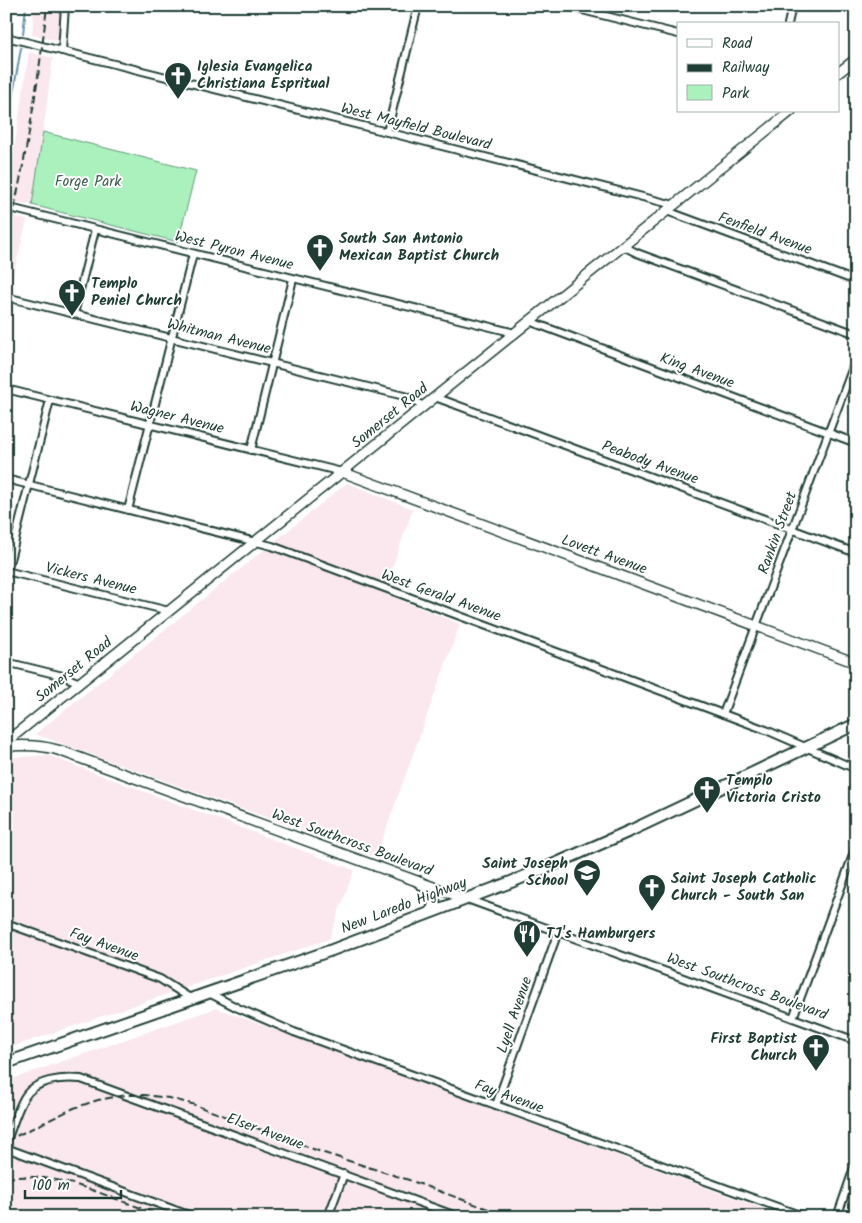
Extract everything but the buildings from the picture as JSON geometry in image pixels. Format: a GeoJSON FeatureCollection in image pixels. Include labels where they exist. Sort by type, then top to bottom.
{"type":"FeatureCollection","features":[{"type":"Feature","properties":{"kind":"main road"},"geometry":{"type":"LineString","coordinates":[[840,71],[856,59]]}},
{"type":"Feature","properties":{"kind":"main road","name":"Somerset Road"},"geometry":{"type":"LineString","coordinates":[[6,742],[790,112]]}},
{"type":"Feature","properties":{"kind":"main road","name":"Lovett Avenue"},"geometry":{"type":"LineString","coordinates":[[342,472],[856,663]]}},
{"type":"Feature","properties":{"kind":"main road","name":"New Laredo Highway"},"geometry":{"type":"LineString","coordinates":[[6,1063],[332,950],[548,867],[619,836],[856,724]]}},
{"type":"Feature","properties":{"kind":"main road","name":"West Southcross Boulevard"},"geometry":{"type":"LineString","coordinates":[[6,746],[30,745],[61,751],[466,899]]}},
{"type":"Feature","properties":{"kind":"main road"},"geometry":{"type":"LineString","coordinates":[[419,882],[435,896],[431,912]]}},
{"type":"Feature","properties":{"kind":"street"},"geometry":{"type":"LineString","coordinates":[[62,51],[65,6]]}},
{"type":"Feature","properties":{"kind":"street"},"geometry":{"type":"LineString","coordinates":[[388,132],[418,6]]}},
{"type":"Feature","properties":{"kind":"street"},"geometry":{"type":"LineString","coordinates":[[566,6],[677,34]]}},
{"type":"Feature","properties":{"kind":"street"},"geometry":{"type":"LineString","coordinates":[[788,22],[792,6]]}},
{"type":"Feature","properties":{"kind":"street"},"geometry":{"type":"LineString","coordinates":[[6,47],[7,37]]}},
{"type":"Feature","properties":{"kind":"street","name":"West Mayfield Boulevard"},"geometry":{"type":"LineString","coordinates":[[7,37],[674,205]]}},
{"type":"Feature","properties":{"kind":"street","name":"West Pyron Avenue"},"geometry":{"type":"LineString","coordinates":[[6,207],[515,333]]}},
{"type":"Feature","properties":{"kind":"street","name":"Fenfield Avenue"},"geometry":{"type":"LineString","coordinates":[[667,211],[856,281]]}},
{"type":"Feature","properties":{"kind":"street"},"geometry":{"type":"LineString","coordinates":[[74,314],[95,230]]}},
{"type":"Feature","properties":{"kind":"street"},"geometry":{"type":"LineString","coordinates":[[623,246],[856,334]]}},
{"type":"Feature","properties":{"kind":"street"},"geometry":{"type":"LineString","coordinates":[[128,510],[192,254]]}},
{"type":"Feature","properties":{"kind":"street"},"geometry":{"type":"LineString","coordinates":[[251,450],[293,279]]}},
{"type":"Feature","properties":{"kind":"street","name":"Whitman Avenue"},"geometry":{"type":"LineString","coordinates":[[6,297],[404,396],[424,407]]}},
{"type":"Feature","properties":{"kind":"street","name":"King Avenue"},"geometry":{"type":"LineString","coordinates":[[530,322],[856,443]]}},
{"type":"Feature","properties":{"kind":"street","name":"Rankin Street"},"geometry":{"type":"LineString","coordinates":[[723,714],[856,359]]}},
{"type":"Feature","properties":{"kind":"street","name":"Wagner Avenue"},"geometry":{"type":"LineString","coordinates":[[6,389],[342,472]]}},
{"type":"Feature","properties":{"kind":"street","name":"Peabody Avenue"},"geometry":{"type":"LineString","coordinates":[[435,397],[856,553]]}},
{"type":"Feature","properties":{"kind":"street"},"geometry":{"type":"LineString","coordinates":[[7,572],[50,400]]}},
{"type":"Feature","properties":{"kind":"street","name":"West Gerald Avenue"},"geometry":{"type":"LineString","coordinates":[[6,480],[281,550],[766,730],[856,769]]}},
{"type":"Feature","properties":{"kind":"street","name":"Vickers Avenue"},"geometry":{"type":"LineString","coordinates":[[7,572],[169,611]]}},
{"type":"Feature","properties":{"kind":"street"},"geometry":{"type":"LineString","coordinates":[[6,662],[63,676],[80,683]]}},
{"type":"Feature","properties":{"kind":"street"},"geometry":{"type":"LineString","coordinates":[[793,1018],[856,847]]}},
{"type":"Feature","properties":{"kind":"street","name":"West Southcross Boulevard"},"geometry":{"type":"LineString","coordinates":[[466,899],[856,1041]]}},
{"type":"Feature","properties":{"kind":"street","name":"Fay Avenue"},"geometry":{"type":"LineString","coordinates":[[6,923],[160,979],[190,998]]}},
{"type":"Feature","properties":{"kind":"street","name":"Lyell Avenue"},"geometry":{"type":"LineString","coordinates":[[496,1105],[558,932]]}},
{"type":"Feature","properties":{"kind":"street","name":"Fay Avenue"},"geometry":{"type":"LineString","coordinates":[[208,992],[238,1008],[294,1032],[805,1217]]}},
{"type":"Feature","properties":{"kind":"street","name":"Elser Avenue"},"geometry":{"type":"LineString","coordinates":[[6,1142],[19,1108],[32,1089],[49,1081],[74,1078],[85,1080],[459,1217]]}},
{"type":"Feature","properties":{"kind":"street"},"geometry":{"type":"LineString","coordinates":[[6,1148],[194,1217]]}},
{"type":"Feature","properties":{"kind":"street"},"geometry":{"type":"LineString","coordinates":[[836,1217],[856,1162]]}},
{"type":"Feature","properties":{"kind":"street"},"geometry":{"type":"LineString","coordinates":[[328,1217],[344,1174]]}},
{"type":"Feature","properties":{"kind":"shaded area"},"geometry":{"type":"Polygon","coordinates":[[[34,6],[61,6],[58,41],[32,35],[34,6]]]}},
{"type":"Feature","properties":{"kind":"shaded area"},"geometry":{"type":"Polygon","coordinates":[[[29,52],[53,58],[32,205],[6,201],[29,52]]]}},
{"type":"Feature","properties":{"kind":"shaded area"},"geometry":{"type":"Polygon","coordinates":[[[6,215],[27,220],[6,304],[6,215]]]}},
{"type":"Feature","properties":{"kind":"shaded area"},"geometry":{"type":"Polygon","coordinates":[[[347,483],[413,509],[383,593],[460,624],[376,857],[35,734],[347,483]]]}},
{"type":"Feature","properties":{"kind":"shaded area"},"geometry":{"type":"Polygon","coordinates":[[[47,755],[354,870],[329,939],[6,1049],[6,758],[47,755]]]}},
{"type":"Feature","properties":{"kind":"shaded area"},"geometry":{"type":"Polygon","coordinates":[[[216,1008],[786,1217],[6,1217],[6,1081],[216,1008]]]}},
{"type":"Feature","properties":{"kind":"green space","name":"Forge Park"},"geometry":{"type":"Polygon","coordinates":[[[43,132],[196,171],[178,242],[32,205],[43,132]]]}},
{"type":"Feature","properties":{"kind":"waterway"},"geometry":{"type":"LineString","coordinates":[[23,34],[26,6]]}},
{"type":"Feature","properties":{"kind":"waterway"},"geometry":{"type":"LineString","coordinates":[[6,134],[21,48]]}},
{"type":"Feature","properties":{"kind":"railway"},"geometry":{"type":"LineString","coordinates":[[6,243],[30,125],[47,6]]}},
{"type":"Feature","properties":{"kind":"railway"},"geometry":{"type":"LineString","coordinates":[[6,1141],[74,1108],[98,1100],[126,1095],[169,1098],[192,1104],[324,1153],[409,1180],[510,1217]]}},
{"type":"Feature","properties":{"kind":"railway"},"geometry":{"type":"LineString","coordinates":[[6,1178],[33,1177],[60,1181],[165,1217]]}},
{"type":"Feature","properties":{"kind":"place","name":"Iglesia Evangelica Christiana Espritual"},"geometry":{"type":"Point","coordinates":[178,100]}},
{"type":"Feature","properties":{"kind":"place","name":"South San Antonio Mexican Baptist Church"},"geometry":{"type":"Point","coordinates":[320,272]}},
{"type":"Feature","properties":{"kind":"place","name":"Templo Peniel Church"},"geometry":{"type":"Point","coordinates":[72,317]}},
{"type":"Feature","properties":{"kind":"place","name":"Templo Victoria Cristo"},"geometry":{"type":"Point","coordinates":[707,814]}},
{"type":"Feature","properties":{"kind":"place","name":"Saint Joseph School"},"geometry":{"type":"Point","coordinates":[587,897]}},
{"type":"Feature","properties":{"kind":"place","name":"Saint Joseph Catholic Church - South San"},"geometry":{"type":"Point","coordinates":[652,912]}},
{"type":"Feature","properties":{"kind":"place","name":"TJ's Hamburgers"},"geometry":{"type":"Point","coordinates":[527,958]}},
{"type":"Feature","properties":{"kind":"place","name":"First Baptist Church"},"geometry":{"type":"Point","coordinates":[816,1072]}}]}
